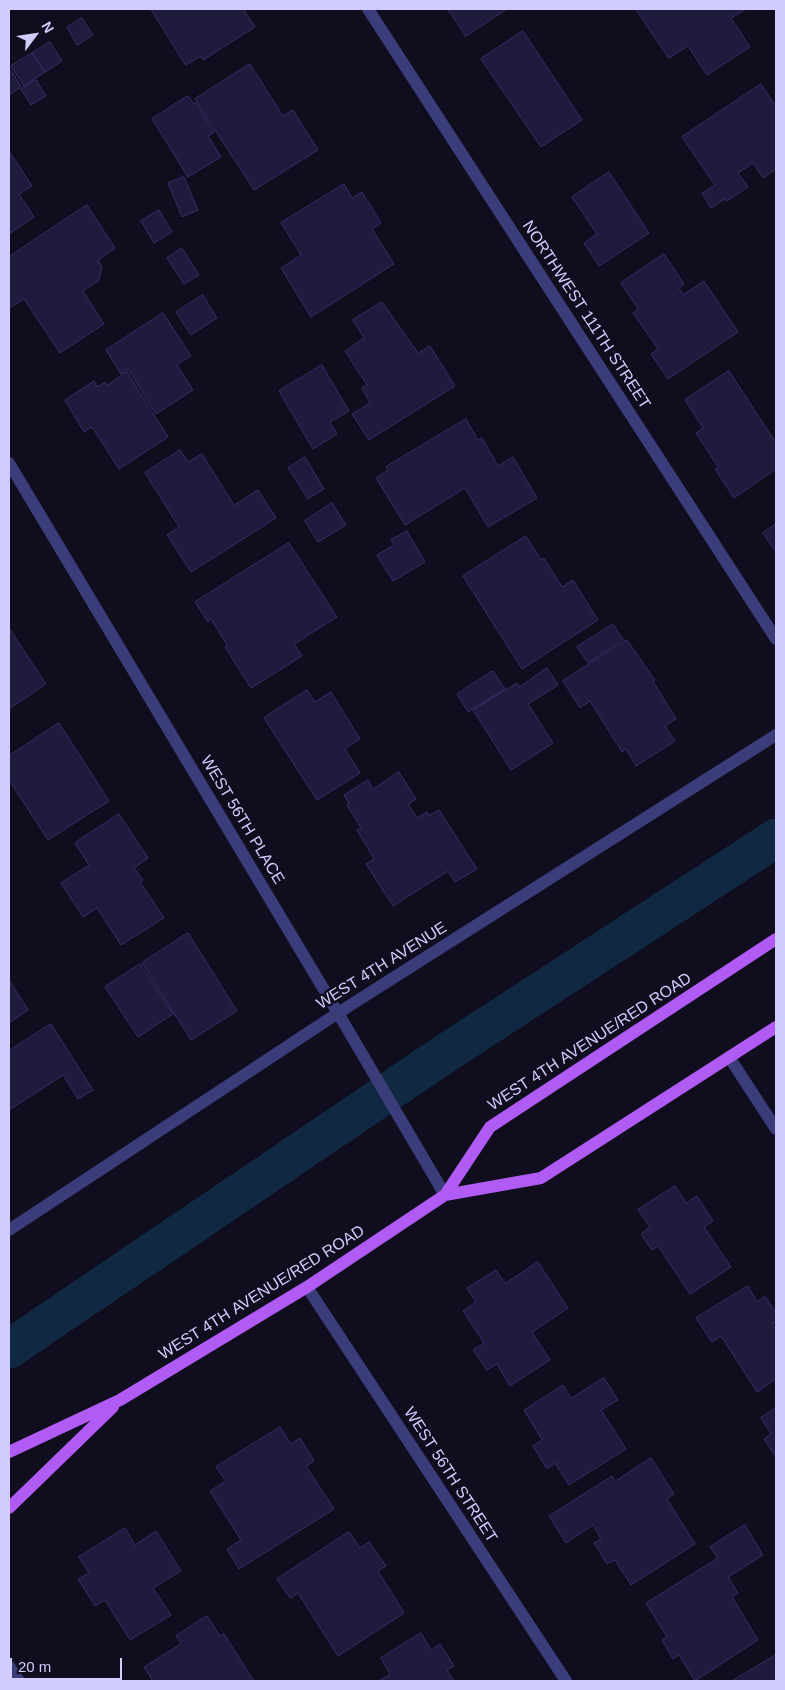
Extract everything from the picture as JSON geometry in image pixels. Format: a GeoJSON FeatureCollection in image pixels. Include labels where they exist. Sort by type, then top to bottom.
{"type":"FeatureCollection","features":[{"type":"Feature","properties":{"kind":"main road","name":"WEST 4TH AVENUE/RED ROAD"},"geometry":{"type":"LineString","coordinates":[[9,1452],[120,1400],[307,1288],[445,1195],[490,1127],[776,939]]}},
{"type":"Feature","properties":{"kind":"main road","name":"WEST 4TH AVENUE/RED ROAD"},"geometry":{"type":"LineString","coordinates":[[445,1195],[541,1178],[776,1027]]}},
{"type":"Feature","properties":{"kind":"main road","name":"WEST 4TH AVENUE/RED ROAD"},"geometry":{"type":"LineString","coordinates":[[9,1508],[120,1400]]}},
{"type":"Feature","properties":{"kind":"street","name":"NORTHWEST 111TH STREET"},"geometry":{"type":"LineString","coordinates":[[368,9],[776,639]]}},
{"type":"Feature","properties":{"kind":"street","name":"WEST 56TH PLACE"},"geometry":{"type":"LineString","coordinates":[[9,464],[445,1195]]}},
{"type":"Feature","properties":{"kind":"street","name":"WEST 4TH AVENUE"},"geometry":{"type":"LineString","coordinates":[[9,1230],[338,1013],[776,735]]}},
{"type":"Feature","properties":{"kind":"street"},"geometry":{"type":"LineString","coordinates":[[729,1057],[776,1129]]}},
{"type":"Feature","properties":{"kind":"street","name":"WEST 56TH STREET"},"geometry":{"type":"LineString","coordinates":[[307,1288],[566,1681]]}},
{"type":"Feature","properties":{"kind":"street"},"geometry":{"type":"LineString","coordinates":[[9,1666],[18,1681]]}},
{"type":"Feature","properties":{"kind":"building"},"geometry":{"type":"Polygon","coordinates":[[[151,9],[243,9],[255,27],[203,60],[201,56],[186,65],[151,9]]]}},
{"type":"Feature","properties":{"kind":"building"},"geometry":{"type":"Polygon","coordinates":[[[448,9],[507,9],[466,36],[448,9]]]}},
{"type":"Feature","properties":{"kind":"building"},"geometry":{"type":"Polygon","coordinates":[[[636,9],[746,9],[731,18],[750,47],[707,75],[688,46],[669,58],[636,9]]]}},
{"type":"Feature","properties":{"kind":"building"},"geometry":{"type":"Polygon","coordinates":[[[82,18],[93,35],[77,45],[67,27],[82,18]]]}},
{"type":"Feature","properties":{"kind":"building"},"geometry":{"type":"Polygon","coordinates":[[[523,31],[582,120],[541,147],[481,59],[523,31]]]}},
{"type":"Feature","properties":{"kind":"building"},"geometry":{"type":"Polygon","coordinates":[[[50,42],[62,61],[45,72],[32,53],[50,42]]]}},
{"type":"Feature","properties":{"kind":"building"},"geometry":{"type":"Polygon","coordinates":[[[32,53],[45,72],[24,86],[11,66],[32,53]]]}},
{"type":"Feature","properties":{"kind":"building"},"geometry":{"type":"Polygon","coordinates":[[[250,64],[283,116],[293,110],[318,150],[254,190],[195,99],[250,64]]]}},
{"type":"Feature","properties":{"kind":"building"},"geometry":{"type":"Polygon","coordinates":[[[11,70],[21,87],[9,95],[9,72],[11,70]]]}},
{"type":"Feature","properties":{"kind":"building"},"geometry":{"type":"Polygon","coordinates":[[[36,80],[46,96],[31,105],[21,89],[36,80]]]}},
{"type":"Feature","properties":{"kind":"building"},"geometry":{"type":"Polygon","coordinates":[[[761,84],[774,104],[776,102],[776,169],[763,178],[753,163],[738,173],[748,187],[727,201],[725,199],[711,208],[702,193],[715,185],[682,137],[761,84]]]}},
{"type":"Feature","properties":{"kind":"building"},"geometry":{"type":"Polygon","coordinates":[[[188,96],[194,104],[196,103],[214,132],[208,136],[221,157],[188,177],[152,119],[188,96]]]}},
{"type":"Feature","properties":{"kind":"building"},"geometry":{"type":"Polygon","coordinates":[[[9,151],[32,186],[19,194],[34,217],[9,234],[9,151]]]}},
{"type":"Feature","properties":{"kind":"building"},"geometry":{"type":"Polygon","coordinates":[[[609,172],[649,233],[599,266],[584,243],[597,234],[572,197],[609,172]]]}},
{"type":"Feature","properties":{"kind":"building"},"geometry":{"type":"Polygon","coordinates":[[[184,177],[198,210],[182,217],[168,183],[184,177]]]}},
{"type":"Feature","properties":{"kind":"building"},"geometry":{"type":"Polygon","coordinates":[[[344,184],[352,198],[362,192],[381,223],[372,229],[394,264],[311,317],[281,268],[301,255],[281,223],[344,184]]]}},
{"type":"Feature","properties":{"kind":"building"},"geometry":{"type":"Polygon","coordinates":[[[87,205],[115,248],[98,260],[102,267],[99,280],[83,291],[104,324],[60,353],[24,299],[11,307],[9,304],[9,257],[87,205]]]}},
{"type":"Feature","properties":{"kind":"building"},"geometry":{"type":"Polygon","coordinates":[[[159,210],[172,232],[154,243],[141,221],[159,210]]]}},
{"type":"Feature","properties":{"kind":"building"},"geometry":{"type":"Polygon","coordinates":[[[182,248],[199,275],[184,284],[167,258],[182,248]]]}},
{"type":"Feature","properties":{"kind":"building"},"geometry":{"type":"Polygon","coordinates":[[[664,254],[684,284],[679,288],[683,295],[704,281],[738,332],[668,379],[651,354],[658,349],[633,313],[638,309],[621,283],[664,254]]]}},
{"type":"Feature","properties":{"kind":"building"},"geometry":{"type":"Polygon","coordinates":[[[203,295],[217,318],[191,335],[176,312],[203,295]]]}},
{"type":"Feature","properties":{"kind":"building"},"geometry":{"type":"Polygon","coordinates":[[[382,302],[418,353],[430,346],[455,386],[369,440],[352,414],[370,403],[362,388],[367,385],[345,351],[364,338],[353,320],[382,302]]]}},
{"type":"Feature","properties":{"kind":"building"},"geometry":{"type":"Polygon","coordinates":[[[163,313],[191,356],[177,365],[193,390],[156,414],[128,369],[121,374],[106,350],[163,313]]]}},
{"type":"Feature","properties":{"kind":"building"},"geometry":{"type":"Polygon","coordinates":[[[322,365],[349,411],[330,422],[337,434],[313,449],[279,391],[322,365]]]}},
{"type":"Feature","properties":{"kind":"building"},"geometry":{"type":"Polygon","coordinates":[[[729,371],[776,443],[776,469],[734,498],[715,469],[718,467],[696,433],[703,428],[685,400],[729,371]]]}},
{"type":"Feature","properties":{"kind":"building"},"geometry":{"type":"Polygon","coordinates":[[[127,372],[168,437],[119,469],[92,427],[84,432],[65,400],[94,381],[97,387],[105,382],[107,385],[127,372]]]}},
{"type":"Feature","properties":{"kind":"building"},"geometry":{"type":"Polygon","coordinates":[[[466,419],[478,440],[482,438],[498,466],[513,457],[537,498],[488,527],[465,488],[405,525],[376,478],[388,470],[386,467],[466,419]]]}},
{"type":"Feature","properties":{"kind":"building"},"geometry":{"type":"Polygon","coordinates":[[[180,450],[188,462],[202,454],[234,505],[258,490],[276,518],[191,572],[167,535],[179,527],[145,473],[180,450]]]}},
{"type":"Feature","properties":{"kind":"building"},"geometry":{"type":"Polygon","coordinates":[[[305,457],[324,489],[308,499],[288,468],[305,457]]]}},
{"type":"Feature","properties":{"kind":"building"},"geometry":{"type":"Polygon","coordinates":[[[332,503],[346,525],[318,542],[305,521],[332,503]]]}},
{"type":"Feature","properties":{"kind":"building"},"geometry":{"type":"Polygon","coordinates":[[[776,524],[776,552],[763,533],[776,524]]]}},
{"type":"Feature","properties":{"kind":"building"},"geometry":{"type":"Polygon","coordinates":[[[407,531],[425,562],[393,581],[377,555],[394,545],[391,540],[407,531]]]}},
{"type":"Feature","properties":{"kind":"building"},"geometry":{"type":"Polygon","coordinates":[[[526,536],[541,560],[544,558],[562,587],[573,580],[598,620],[522,669],[463,576],[526,536]]]}},
{"type":"Feature","properties":{"kind":"building"},"geometry":{"type":"Polygon","coordinates":[[[289,543],[337,617],[294,644],[302,656],[251,688],[225,647],[227,645],[211,619],[208,622],[195,602],[289,543]]]}},
{"type":"Feature","properties":{"kind":"building"},"geometry":{"type":"Polygon","coordinates":[[[613,624],[623,640],[588,663],[577,647],[613,624]]]}},
{"type":"Feature","properties":{"kind":"building"},"geometry":{"type":"Polygon","coordinates":[[[9,628],[46,684],[9,709],[9,628]]]}},
{"type":"Feature","properties":{"kind":"building"},"geometry":{"type":"Polygon","coordinates":[[[627,640],[655,680],[653,681],[676,719],[665,726],[675,741],[636,766],[626,749],[622,752],[590,701],[580,708],[563,681],[627,640]]]}},
{"type":"Feature","properties":{"kind":"building"},"geometry":{"type":"Polygon","coordinates":[[[547,668],[558,685],[528,704],[553,743],[511,770],[473,710],[517,683],[519,687],[547,668]]]}},
{"type":"Feature","properties":{"kind":"building"},"geometry":{"type":"Polygon","coordinates":[[[493,671],[505,689],[468,712],[457,694],[493,671]]]}},
{"type":"Feature","properties":{"kind":"building"},"geometry":{"type":"Polygon","coordinates":[[[307,690],[315,702],[331,692],[360,739],[345,749],[360,773],[317,800],[264,718],[307,690]]]}},
{"type":"Feature","properties":{"kind":"building"},"geometry":{"type":"Polygon","coordinates":[[[59,723],[109,801],[48,840],[9,780],[9,756],[59,723]]]}},
{"type":"Feature","properties":{"kind":"building"},"geometry":{"type":"Polygon","coordinates":[[[399,772],[416,799],[408,804],[417,818],[427,812],[429,816],[439,810],[477,869],[455,882],[448,871],[393,906],[366,864],[374,859],[357,830],[361,828],[347,805],[349,804],[344,795],[368,780],[373,789],[399,772]]]}},
{"type":"Feature","properties":{"kind":"building"},"geometry":{"type":"Polygon","coordinates":[[[119,814],[148,858],[134,868],[143,880],[140,882],[164,918],[121,945],[97,908],[83,917],[61,883],[89,865],[75,843],[119,814]]]}},
{"type":"Feature","properties":{"kind":"building"},"geometry":{"type":"Polygon","coordinates":[[[188,933],[237,1011],[191,1040],[142,963],[188,933]]]}},
{"type":"Feature","properties":{"kind":"building"},"geometry":{"type":"Polygon","coordinates":[[[140,964],[173,1014],[138,1037],[105,987],[140,964]]]}},
{"type":"Feature","properties":{"kind":"building"},"geometry":{"type":"Polygon","coordinates":[[[9,980],[28,1010],[9,1023],[9,980]]]}},
{"type":"Feature","properties":{"kind":"building"},"geometry":{"type":"Polygon","coordinates":[[[51,1024],[93,1090],[78,1099],[63,1075],[9,1110],[9,1051],[51,1024]]]}},
{"type":"Feature","properties":{"kind":"building"},"geometry":{"type":"Polygon","coordinates":[[[675,1186],[686,1203],[697,1196],[713,1221],[704,1227],[731,1267],[690,1294],[658,1246],[652,1250],[641,1234],[650,1227],[638,1210],[675,1186]]]}},
{"type":"Feature","properties":{"kind":"building"},"geometry":{"type":"Polygon","coordinates":[[[538,1262],[568,1308],[532,1332],[550,1360],[510,1386],[497,1364],[487,1370],[473,1350],[484,1343],[463,1311],[476,1302],[467,1288],[496,1270],[505,1283],[538,1262]]]}},
{"type":"Feature","properties":{"kind":"building"},"geometry":{"type":"Polygon","coordinates":[[[748,1286],[757,1302],[765,1296],[776,1313],[776,1322],[772,1324],[776,1330],[776,1379],[757,1392],[721,1336],[712,1342],[696,1318],[748,1286]]]}},
{"type":"Feature","properties":{"kind":"building"},"geometry":{"type":"Polygon","coordinates":[[[604,1378],[618,1400],[601,1410],[626,1449],[569,1485],[555,1463],[547,1469],[533,1446],[542,1440],[524,1410],[563,1385],[571,1398],[604,1378]]]}},
{"type":"Feature","properties":{"kind":"building"},"geometry":{"type":"Polygon","coordinates":[[[776,1408],[776,1457],[764,1439],[771,1434],[761,1418],[776,1408]]]}},
{"type":"Feature","properties":{"kind":"building"},"geometry":{"type":"Polygon","coordinates":[[[280,1427],[291,1444],[300,1438],[314,1461],[306,1466],[334,1509],[239,1569],[227,1549],[241,1540],[210,1491],[226,1481],[216,1467],[280,1427]]]}},
{"type":"Feature","properties":{"kind":"building"},"geometry":{"type":"Polygon","coordinates":[[[651,1458],[674,1494],[667,1499],[695,1544],[631,1585],[615,1560],[607,1564],[594,1543],[601,1539],[593,1525],[566,1543],[549,1516],[612,1476],[615,1481],[651,1458]]]}},
{"type":"Feature","properties":{"kind":"building"},"geometry":{"type":"Polygon","coordinates":[[[745,1525],[763,1555],[728,1577],[738,1593],[732,1597],[758,1640],[695,1681],[679,1655],[673,1659],[662,1640],[667,1637],[646,1603],[718,1558],[710,1547],[745,1525]]]}},
{"type":"Feature","properties":{"kind":"building"},"geometry":{"type":"Polygon","coordinates":[[[125,1528],[135,1545],[156,1531],[181,1571],[153,1588],[171,1615],[130,1640],[105,1600],[95,1606],[78,1579],[89,1573],[79,1557],[125,1528]]]}},
{"type":"Feature","properties":{"kind":"building"},"geometry":{"type":"Polygon","coordinates":[[[349,1532],[360,1548],[369,1542],[386,1566],[378,1571],[404,1613],[338,1656],[298,1593],[290,1598],[277,1579],[349,1532]]]}},
{"type":"Feature","properties":{"kind":"building"},"geometry":{"type":"Polygon","coordinates":[[[207,1616],[220,1636],[224,1634],[254,1681],[153,1681],[144,1667],[181,1644],[176,1636],[207,1616]]]}},
{"type":"Feature","properties":{"kind":"building"},"geometry":{"type":"Polygon","coordinates":[[[421,1633],[431,1650],[440,1644],[454,1666],[447,1670],[454,1681],[379,1681],[390,1674],[381,1658],[421,1633]]]}},
{"type":"Feature","properties":{"kind":"building"},"geometry":{"type":"Polygon","coordinates":[[[776,1655],[776,1681],[732,1681],[776,1655]]]}},
{"type":"Feature","properties":{"kind":"waterway"},"geometry":{"type":"LineString","coordinates":[[9,1349],[440,1057],[776,838]]}}]}
